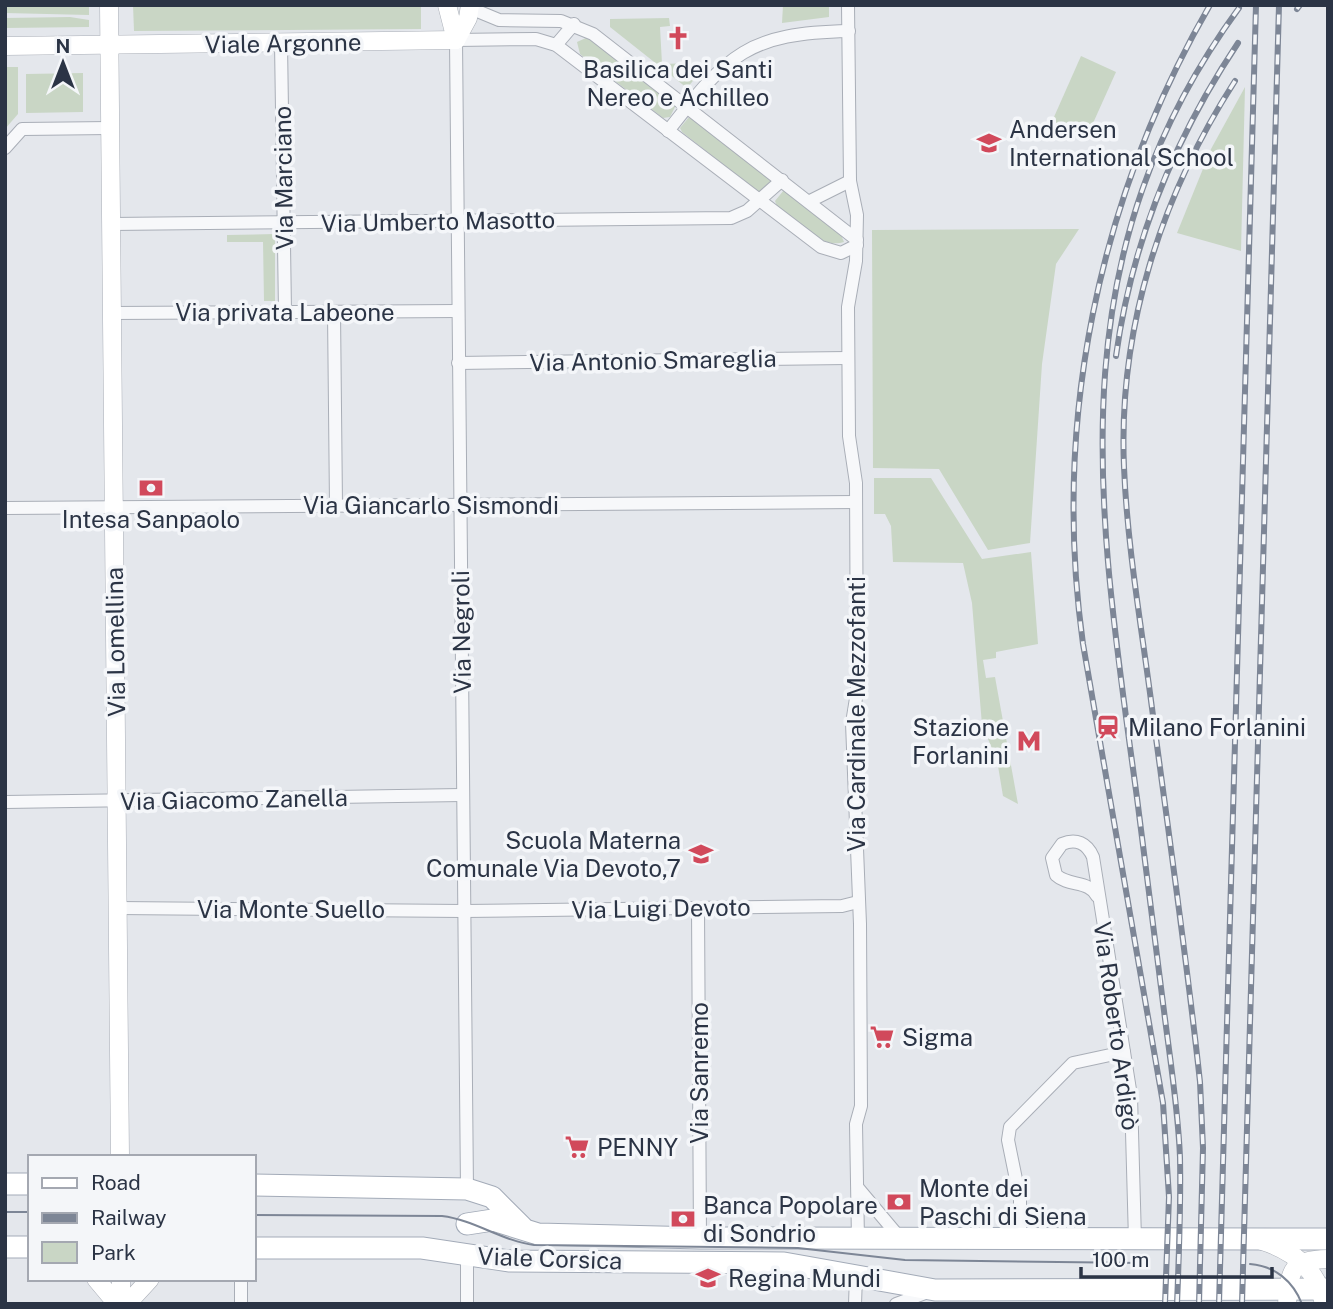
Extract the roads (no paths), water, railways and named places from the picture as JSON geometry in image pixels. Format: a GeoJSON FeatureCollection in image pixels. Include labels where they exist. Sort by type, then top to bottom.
{"type":"FeatureCollection","features":[{"type":"Feature","properties":{"kind":"main road"},"geometry":{"type":"LineString","coordinates":[[5,1184],[28,1184]]}},
{"type":"Feature","properties":{"kind":"main road","name":"Viale Corsica"},"geometry":{"type":"LineString","coordinates":[[256,1185],[467,1189],[492,1197],[526,1230]]}},
{"type":"Feature","properties":{"kind":"main road","name":"Via Negroli"},"geometry":{"type":"LineString","coordinates":[[467,1189],[467,1255]]}},
{"type":"Feature","properties":{"kind":"main road","name":"Viale Corsica"},"geometry":{"type":"LineString","coordinates":[[467,1224],[493,1220],[554,1235],[904,1241]]}},
{"type":"Feature","properties":{"kind":"main road"},"geometry":{"type":"LineString","coordinates":[[904,1241],[1328,1239]]}},
{"type":"Feature","properties":{"kind":"main road"},"geometry":{"type":"LineString","coordinates":[[856,1276],[858,1240]]}},
{"type":"Feature","properties":{"kind":"main road"},"geometry":{"type":"LineString","coordinates":[[5,1247],[28,1247]]}},
{"type":"Feature","properties":{"kind":"main road","name":"Viale Corsica"},"geometry":{"type":"LineString","coordinates":[[256,1248],[422,1248],[510,1261],[784,1263],[935,1290]]}},
{"type":"Feature","properties":{"kind":"main road"},"geometry":{"type":"LineString","coordinates":[[935,1290],[1258,1297],[1324,1294]]}},
{"type":"Feature","properties":{"kind":"street"},"geometry":{"type":"LineString","coordinates":[[109,5],[110,45]]}},
{"type":"Feature","properties":{"kind":"street"},"geometry":{"type":"LineString","coordinates":[[447,5],[456,40]]}},
{"type":"Feature","properties":{"kind":"street","name":"Via Cardinale Mezzofanti"},"geometry":{"type":"LineString","coordinates":[[848,5],[850,181],[856,209],[857,243],[848,301],[848,358],[849,436],[855,468],[856,502],[858,692],[852,723],[852,763],[858,902],[861,1106],[856,1124],[858,1240]]}},
{"type":"Feature","properties":{"kind":"street"},"geometry":{"type":"LineString","coordinates":[[470,7],[499,20],[551,20],[574,24],[593,34],[810,201],[857,243],[850,251],[832,253],[758,200],[556,45],[536,39],[456,40],[470,7]]}},
{"type":"Feature","properties":{"kind":"street"},"geometry":{"type":"LineString","coordinates":[[556,45],[574,24]]}},
{"type":"Feature","properties":{"kind":"street"},"geometry":{"type":"LineString","coordinates":[[668,131],[720,69],[758,44],[795,33],[849,31]]}},
{"type":"Feature","properties":{"kind":"street","name":"Viale Argonne"},"geometry":{"type":"LineString","coordinates":[[5,46],[456,40]]}},
{"type":"Feature","properties":{"kind":"street","name":"Via Negroli"},"geometry":{"type":"LineString","coordinates":[[456,40],[467,1189]]}},
{"type":"Feature","properties":{"kind":"street","name":"Via Marciano"},"geometry":{"type":"LineString","coordinates":[[281,43],[285,312]]}},
{"type":"Feature","properties":{"kind":"street","name":"Via Lomellina"},"geometry":{"type":"LineString","coordinates":[[110,45],[120,1155]]}},
{"type":"Feature","properties":{"kind":"street"},"geometry":{"type":"LineString","coordinates":[[5,148],[22,130],[110,128]]}},
{"type":"Feature","properties":{"kind":"street","name":"Via Umberto Masotto"},"geometry":{"type":"LineString","coordinates":[[111,224],[731,218],[747,211],[782,180]]}},
{"type":"Feature","properties":{"kind":"street"},"geometry":{"type":"LineString","coordinates":[[810,201],[850,181]]}},
{"type":"Feature","properties":{"kind":"street"},"geometry":{"type":"LineString","coordinates":[[334,312],[336,506]]}},
{"type":"Feature","properties":{"kind":"street","name":"Via privata Labeone"},"geometry":{"type":"LineString","coordinates":[[112,313],[458,312]]}},
{"type":"Feature","properties":{"kind":"street","name":"Via Antonio Smareglia"},"geometry":{"type":"LineString","coordinates":[[458,363],[848,358]]}},
{"type":"Feature","properties":{"kind":"street","name":"Via Giancarlo Sismondi"},"geometry":{"type":"LineString","coordinates":[[5,508],[856,502]]}},
{"type":"Feature","properties":{"kind":"street","name":"Via Giacomo Zanella"},"geometry":{"type":"LineString","coordinates":[[5,802],[462,795]]}},
{"type":"Feature","properties":{"kind":"street","name":"Via Roberto Ardigò"},"geometry":{"type":"LineString","coordinates":[[1097,896],[1090,887],[1063,881],[1056,875],[1052,858],[1062,844],[1079,842],[1091,852],[1124,1052],[1133,1125],[1135,1240]]}},
{"type":"Feature","properties":{"kind":"street","name":"Via Luigi Devoto"},"geometry":{"type":"LineString","coordinates":[[464,911],[842,906],[858,902]]}},
{"type":"Feature","properties":{"kind":"street","name":"Via Monte Suello"},"geometry":{"type":"LineString","coordinates":[[118,908],[464,911]]}},
{"type":"Feature","properties":{"kind":"street","name":"Via Sanremo"},"geometry":{"type":"LineString","coordinates":[[698,908],[700,1238]]}},
{"type":"Feature","properties":{"kind":"street"},"geometry":{"type":"LineString","coordinates":[[1020,1240],[1020,1199],[1008,1140],[1010,1128],[1073,1063],[1124,1052]]}},
{"type":"Feature","properties":{"kind":"street"},"geometry":{"type":"LineString","coordinates":[[856,1184],[875,1211],[904,1241]]}},
{"type":"Feature","properties":{"kind":"street"},"geometry":{"type":"LineString","coordinates":[[1255,1240],[1280,1247],[1302,1261],[1324,1294]]}},
{"type":"Feature","properties":{"kind":"street"},"geometry":{"type":"LineString","coordinates":[[467,1255],[467,1304]]}},
{"type":"Feature","properties":{"kind":"street"},"geometry":{"type":"LineString","coordinates":[[1288,1297],[1292,1272],[1302,1261],[1328,1259]]}},
{"type":"Feature","properties":{"kind":"street"},"geometry":{"type":"LineString","coordinates":[[855,1304],[856,1276]]}},
{"type":"Feature","properties":{"kind":"street"},"geometry":{"type":"LineString","coordinates":[[98,1281],[122,1304]]}},
{"type":"Feature","properties":{"kind":"street"},"geometry":{"type":"LineString","coordinates":[[121,1281],[122,1304]]}},
{"type":"Feature","properties":{"kind":"street"},"geometry":{"type":"LineString","coordinates":[[122,1304],[148,1281]]}},
{"type":"Feature","properties":{"kind":"street"},"geometry":{"type":"LineString","coordinates":[[240,1304],[241,1281]]}},
{"type":"Feature","properties":{"kind":"street"},"geometry":{"type":"LineString","coordinates":[[896,1304],[935,1290]]}},
{"type":"Feature","properties":{"kind":"tram line"},"geometry":{"type":"LineString","coordinates":[[5,1212],[28,1212]]}},
{"type":"Feature","properties":{"kind":"tram line"},"geometry":{"type":"LineString","coordinates":[[256,1215],[442,1216],[534,1245],[798,1248],[905,1260],[1142,1263]]}},
{"type":"Feature","properties":{"kind":"tram line"},"geometry":{"type":"LineString","coordinates":[[1250,1264],[1259,1265],[1282,1276],[1294,1288],[1302,1304]]}},
{"type":"Feature","properties":{"kind":"railway"},"geometry":{"type":"LineString","coordinates":[[1165,1304],[1169,1197],[1163,1103],[1083,644],[1075,560],[1074,477],[1080,395],[1093,314],[1112,234],[1139,155],[1171,79],[1210,5]]}},
{"type":"Feature","properties":{"kind":"railway"},"geometry":{"type":"LineString","coordinates":[[1219,1304],[1256,5]]}},
{"type":"Feature","properties":{"kind":"railway"},"geometry":{"type":"LineString","coordinates":[[1242,1304],[1279,5]]}},
{"type":"Feature","properties":{"kind":"railway"},"geometry":{"type":"LineString","coordinates":[[1297,9],[1300,5]]}},
{"type":"Feature","properties":{"kind":"railway"},"geometry":{"type":"LineString","coordinates":[[1177,1304],[1179,1139],[1110,589],[1103,488],[1104,390],[1115,293],[1140,198],[1180,103],[1239,8]]}},
{"type":"Feature","properties":{"kind":"railway"},"geometry":{"type":"LineString","coordinates":[[1116,356],[1133,272],[1159,192],[1194,116],[1238,43]]}},
{"type":"Feature","properties":{"kind":"railway"},"geometry":{"type":"LineString","coordinates":[[1199,1304],[1203,1148],[1200,1082],[1131,552],[1124,467],[1124,416],[1128,365],[1149,265],[1186,170],[1235,81]]}},
{"type":"Feature","properties":{"kind":"place","name":"Basilica dei Santi Nereo e Achilleo"},"geometry":{"type":"Point","coordinates":[678,38]}},
{"type":"Feature","properties":{"kind":"place","name":"Andersen International School"},"geometry":{"type":"Point","coordinates":[989,143]}},
{"type":"Feature","properties":{"kind":"place","name":"Intesa Sanpaolo"},"geometry":{"type":"Point","coordinates":[151,488]}},
{"type":"Feature","properties":{"kind":"place","name":"Milano Forlanini"},"geometry":{"type":"Point","coordinates":[1108,727]}},
{"type":"Feature","properties":{"kind":"place","name":"Stazione Forlanini"},"geometry":{"type":"Point","coordinates":[1029,741]}},
{"type":"Feature","properties":{"kind":"place","name":"Scuola Materna Comunale Via Devoto,7"},"geometry":{"type":"Point","coordinates":[701,854]}},
{"type":"Feature","properties":{"kind":"place","name":"Sigma"},"geometry":{"type":"Point","coordinates":[882,1037]}},
{"type":"Feature","properties":{"kind":"place","name":"PENNY"},"geometry":{"type":"Point","coordinates":[577,1147]}},
{"type":"Feature","properties":{"kind":"place","name":"Monte dei Paschi di Siena"},"geometry":{"type":"Point","coordinates":[899,1202]}},
{"type":"Feature","properties":{"kind":"place","name":"Banca Popolare di Sondrio"},"geometry":{"type":"Point","coordinates":[683,1219]}},
{"type":"Feature","properties":{"kind":"place","name":"Regina Mundi"},"geometry":{"type":"Point","coordinates":[708,1278]}}]}
